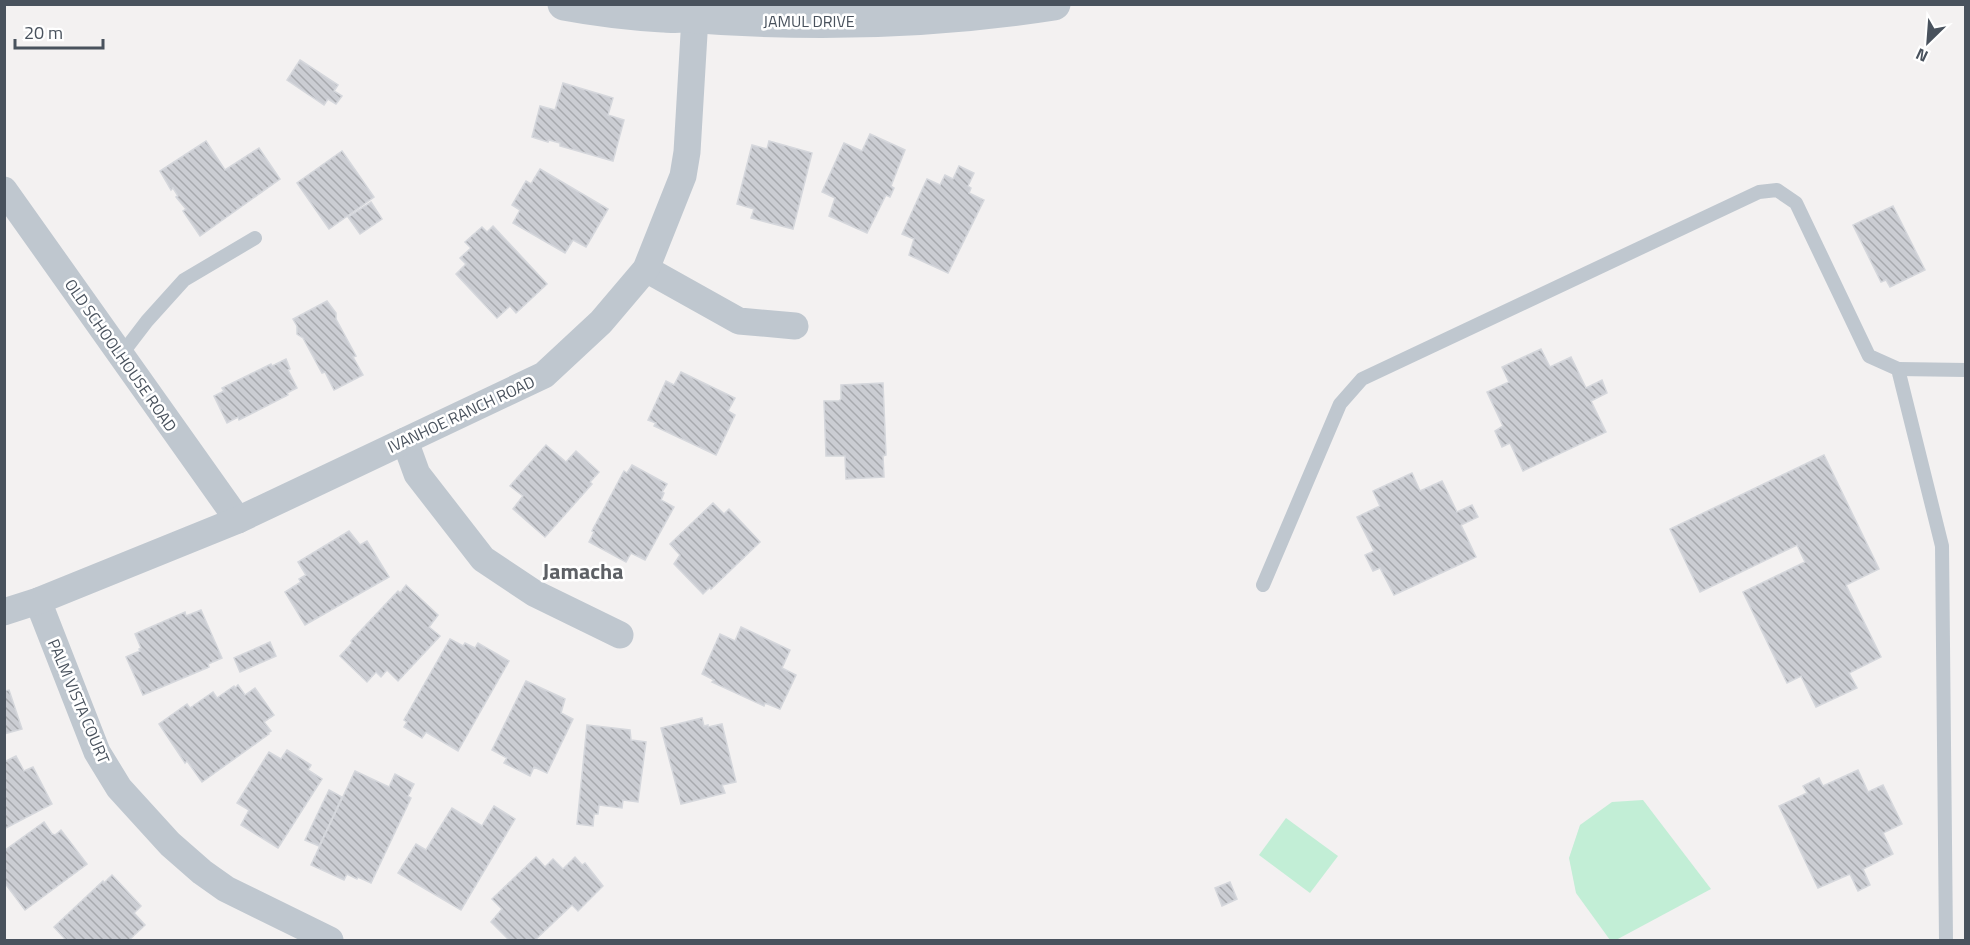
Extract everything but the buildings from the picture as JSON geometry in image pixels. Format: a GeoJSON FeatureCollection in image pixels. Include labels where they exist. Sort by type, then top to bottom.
{"type":"FeatureCollection","features":[{"type":"Feature","properties":{"kind":"street","name":"JAMUL DRIVE"},"geometry":{"type":"LineString","coordinates":[[564,4],[665,16],[767,22],[904,20],[978,14],[1054,4]]}},
{"type":"Feature","properties":{"kind":"street","name":"IVANHOE RANCH ROAD"},"geometry":{"type":"LineString","coordinates":[[4,612],[38,601],[238,520],[544,375],[601,322],[646,269],[683,176],[687,152],[695,17]]}},
{"type":"Feature","properties":{"kind":"street","name":"OLD SCHOOLHOUSE ROAD"},"geometry":{"type":"LineString","coordinates":[[4,190],[238,520]]}},
{"type":"Feature","properties":{"kind":"street"},"geometry":{"type":"LineString","coordinates":[[646,269],[739,321],[795,326]]}},
{"type":"Feature","properties":{"kind":"street"},"geometry":{"type":"LineString","coordinates":[[405,441],[417,474],[483,558],[534,593],[620,635]]}},
{"type":"Feature","properties":{"kind":"street","name":"PALM VISTA COURT"},"geometry":{"type":"LineString","coordinates":[[38,601],[97,752],[119,788],[170,844],[202,872],[226,888],[330,940]]}},
{"type":"Feature","properties":{"kind":"lane"},"geometry":{"type":"LineString","coordinates":[[1263,585],[1340,404],[1362,380],[1759,192],[1777,190],[1796,203],[1869,356],[1898,369],[1965,370]]}},
{"type":"Feature","properties":{"kind":"lane"},"geometry":{"type":"LineString","coordinates":[[122,356],[147,321],[184,280],[255,238]]}},
{"type":"Feature","properties":{"kind":"lane"},"geometry":{"type":"LineString","coordinates":[[1898,369],[1942,546],[1946,940]]}},
{"type":"Feature","properties":{"kind":"green space"},"geometry":{"type":"Polygon","coordinates":[[[1643,800],[1711,889],[1616,940],[1610,940],[1576,893],[1569,858],[1580,825],[1612,802],[1643,800]]]}},
{"type":"Feature","properties":{"kind":"green space"},"geometry":{"type":"Polygon","coordinates":[[[1286,818],[1338,856],[1310,893],[1259,855],[1286,818]]]}},
{"type":"Feature","properties":{"kind":"district","name":"Jamacha"},"geometry":{"type":"Point","coordinates":[583,571]}}]}
